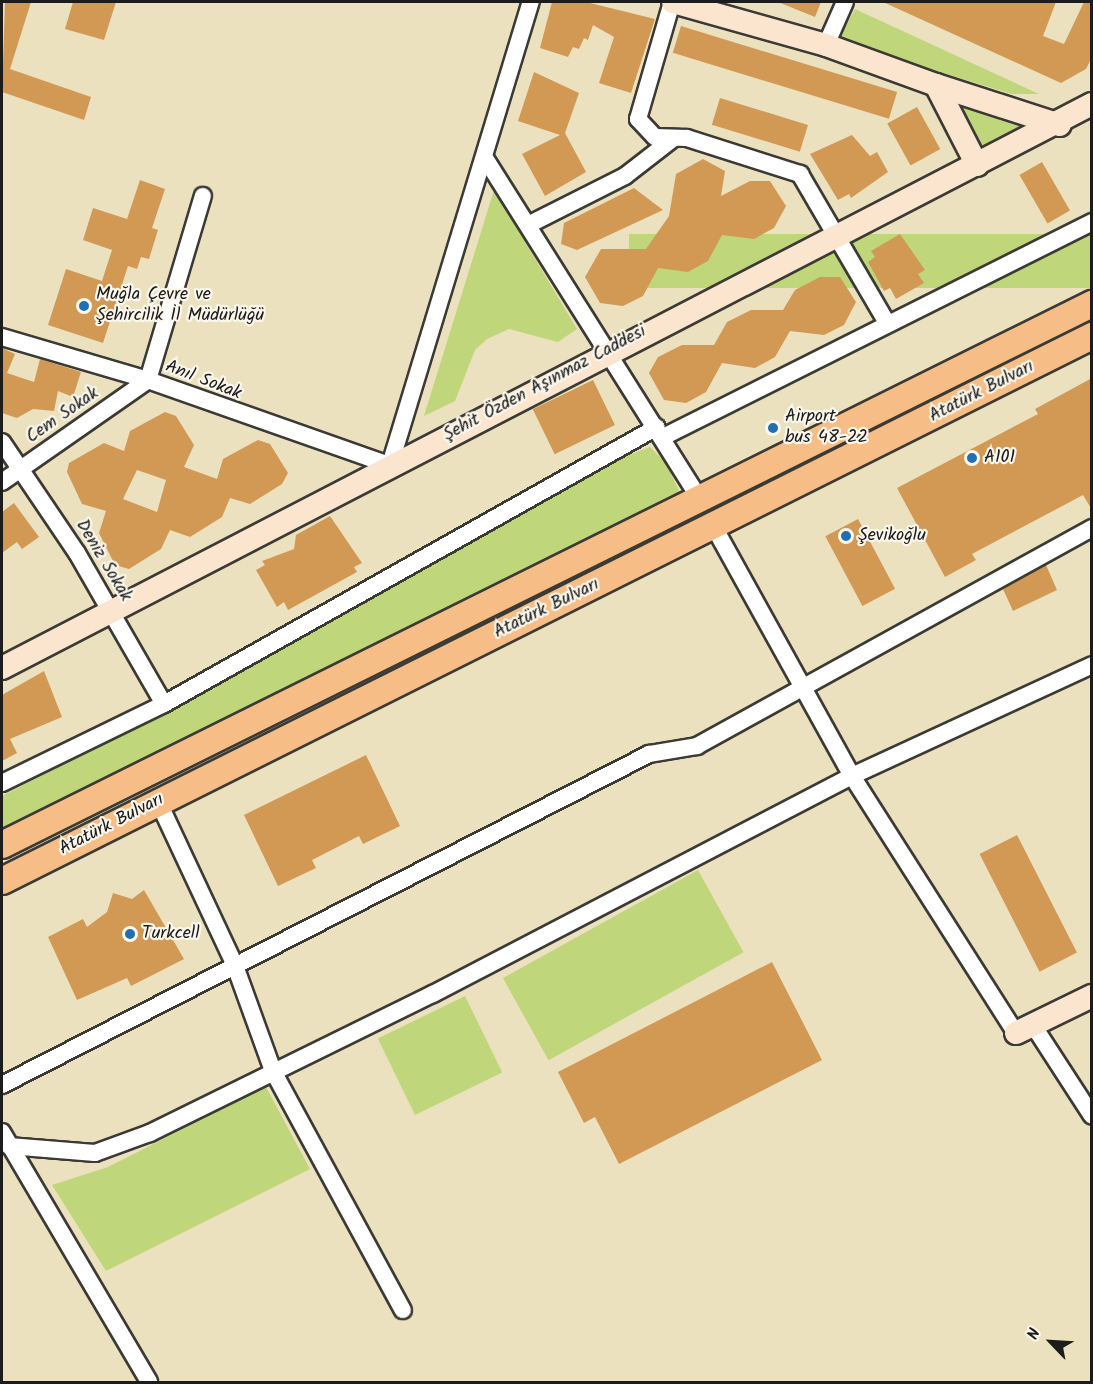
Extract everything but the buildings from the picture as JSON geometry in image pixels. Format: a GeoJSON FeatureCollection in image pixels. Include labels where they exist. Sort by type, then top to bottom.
{"type":"FeatureCollection","features":[{"type":"Feature","properties":{"kind":"main road","name":"Atatürk Bulvarı"},"geometry":{"type":"LineString","coordinates":[[2,845],[1092,304]]}},
{"type":"Feature","properties":{"kind":"main road","name":"Atatürk Bulvarı"},"geometry":{"type":"LineString","coordinates":[[2,881],[1092,336]]}},
{"type":"Feature","properties":{"kind":"main road"},"geometry":{"type":"LineString","coordinates":[[699,499],[714,527]]}},
{"type":"Feature","properties":{"kind":"street"},"geometry":{"type":"LineString","coordinates":[[390,465],[531,2]]}},
{"type":"Feature","properties":{"kind":"street"},"geometry":{"type":"LineString","coordinates":[[887,323],[839,237],[800,174],[674,138],[655,137],[638,120],[673,2],[826,45],[936,86],[1060,125]]}},
{"type":"Feature","properties":{"kind":"street"},"geometry":{"type":"LineString","coordinates":[[826,45],[845,2]]}},
{"type":"Feature","properties":{"kind":"street"},"geometry":{"type":"LineString","coordinates":[[936,86],[977,165]]}},
{"type":"Feature","properties":{"kind":"street","name":"Şehit Özden Aşınmaz Caddesi"},"geometry":{"type":"LineString","coordinates":[[2,668],[110,609],[609,349],[839,237],[977,165],[1060,125],[1092,104]]}},
{"type":"Feature","properties":{"kind":"street"},"geometry":{"type":"LineString","coordinates":[[528,225],[625,176],[674,138]]}},
{"type":"Feature","properties":{"kind":"street"},"geometry":{"type":"LineString","coordinates":[[485,158],[609,349],[699,499]]}},
{"type":"Feature","properties":{"kind":"street"},"geometry":{"type":"LineString","coordinates":[[148,380],[202,196]]}},
{"type":"Feature","properties":{"kind":"street"},"geometry":{"type":"LineString","coordinates":[[2,783],[164,704],[660,432],[1092,222]]}},
{"type":"Feature","properties":{"kind":"street","name":"Anıl Sokak"},"geometry":{"type":"LineString","coordinates":[[2,337],[148,380],[390,465]]}},
{"type":"Feature","properties":{"kind":"street","name":"Cem Sokak"},"geometry":{"type":"LineString","coordinates":[[2,482],[148,380]]}},
{"type":"Feature","properties":{"kind":"street","name":"Deniz Sokak"},"geometry":{"type":"LineString","coordinates":[[2,442],[22,469],[110,609],[164,704]]}},
{"type":"Feature","properties":{"kind":"street"},"geometry":{"type":"LineString","coordinates":[[714,527],[852,776],[1024,1029],[1092,1116]]}},
{"type":"Feature","properties":{"kind":"street"},"geometry":{"type":"LineString","coordinates":[[2,1085],[234,963],[455,856],[649,754],[697,746],[801,685],[1092,528]]}},
{"type":"Feature","properties":{"kind":"street"},"geometry":{"type":"LineString","coordinates":[[5,1139],[95,1153],[150,1133],[852,776],[1092,665]]}},
{"type":"Feature","properties":{"kind":"street"},"geometry":{"type":"LineString","coordinates":[[158,801],[234,963],[273,1071],[403,1310]]}},
{"type":"Feature","properties":{"kind":"street"},"geometry":{"type":"LineString","coordinates":[[1024,1029],[1092,996]]}},
{"type":"Feature","properties":{"kind":"street"},"geometry":{"type":"LineString","coordinates":[[5,1139],[149,1383]]}},
{"type":"Feature","properties":{"kind":"green space"},"geometry":{"type":"Polygon","coordinates":[[[855,9],[1039,94],[1012,94],[838,41],[855,9]]]}},
{"type":"Feature","properties":{"kind":"green space"},"geometry":{"type":"Polygon","coordinates":[[[958,102],[1029,122],[1025,130],[979,147],[958,102]]]}},
{"type":"Feature","properties":{"kind":"green space"},"geometry":{"type":"Polygon","coordinates":[[[494,190],[577,329],[558,342],[509,329],[487,339],[475,350],[455,401],[424,416],[494,190]]]}},
{"type":"Feature","properties":{"kind":"green space"},"geometry":{"type":"Polygon","coordinates":[[[629,234],[1091,234],[1091,288],[629,288],[629,234]]]}},
{"type":"Feature","properties":{"kind":"green space"},"geometry":{"type":"Polygon","coordinates":[[[650,447],[666,463],[680,493],[2,831],[2,796],[177,706],[615,460],[650,447]]]}},
{"type":"Feature","properties":{"kind":"green space"},"geometry":{"type":"Polygon","coordinates":[[[698,870],[744,952],[549,1060],[503,978],[698,870]]]}},
{"type":"Feature","properties":{"kind":"green space"},"geometry":{"type":"Polygon","coordinates":[[[465,996],[502,1072],[415,1115],[378,1039],[465,996]]]}},
{"type":"Feature","properties":{"kind":"green space"},"geometry":{"type":"Polygon","coordinates":[[[266,1087],[310,1169],[106,1271],[52,1185],[108,1167],[266,1087]]]}},
{"type":"Feature","properties":{"kind":"place","name":"Muğla Çevre ve Şehircilik İl Müdürlüğü"},"geometry":{"type":"Point","coordinates":[84,306]}},
{"type":"Feature","properties":{"kind":"place","name":"Airport bus 48-22"},"geometry":{"type":"Point","coordinates":[773,428]}},
{"type":"Feature","properties":{"kind":"place","name":"A101"},"geometry":{"type":"Point","coordinates":[972,458]}},
{"type":"Feature","properties":{"kind":"place","name":"Şevikoğlu"},"geometry":{"type":"Point","coordinates":[846,536]}},
{"type":"Feature","properties":{"kind":"place","name":"Turkcell"},"geometry":{"type":"Point","coordinates":[130,934]}}]}
